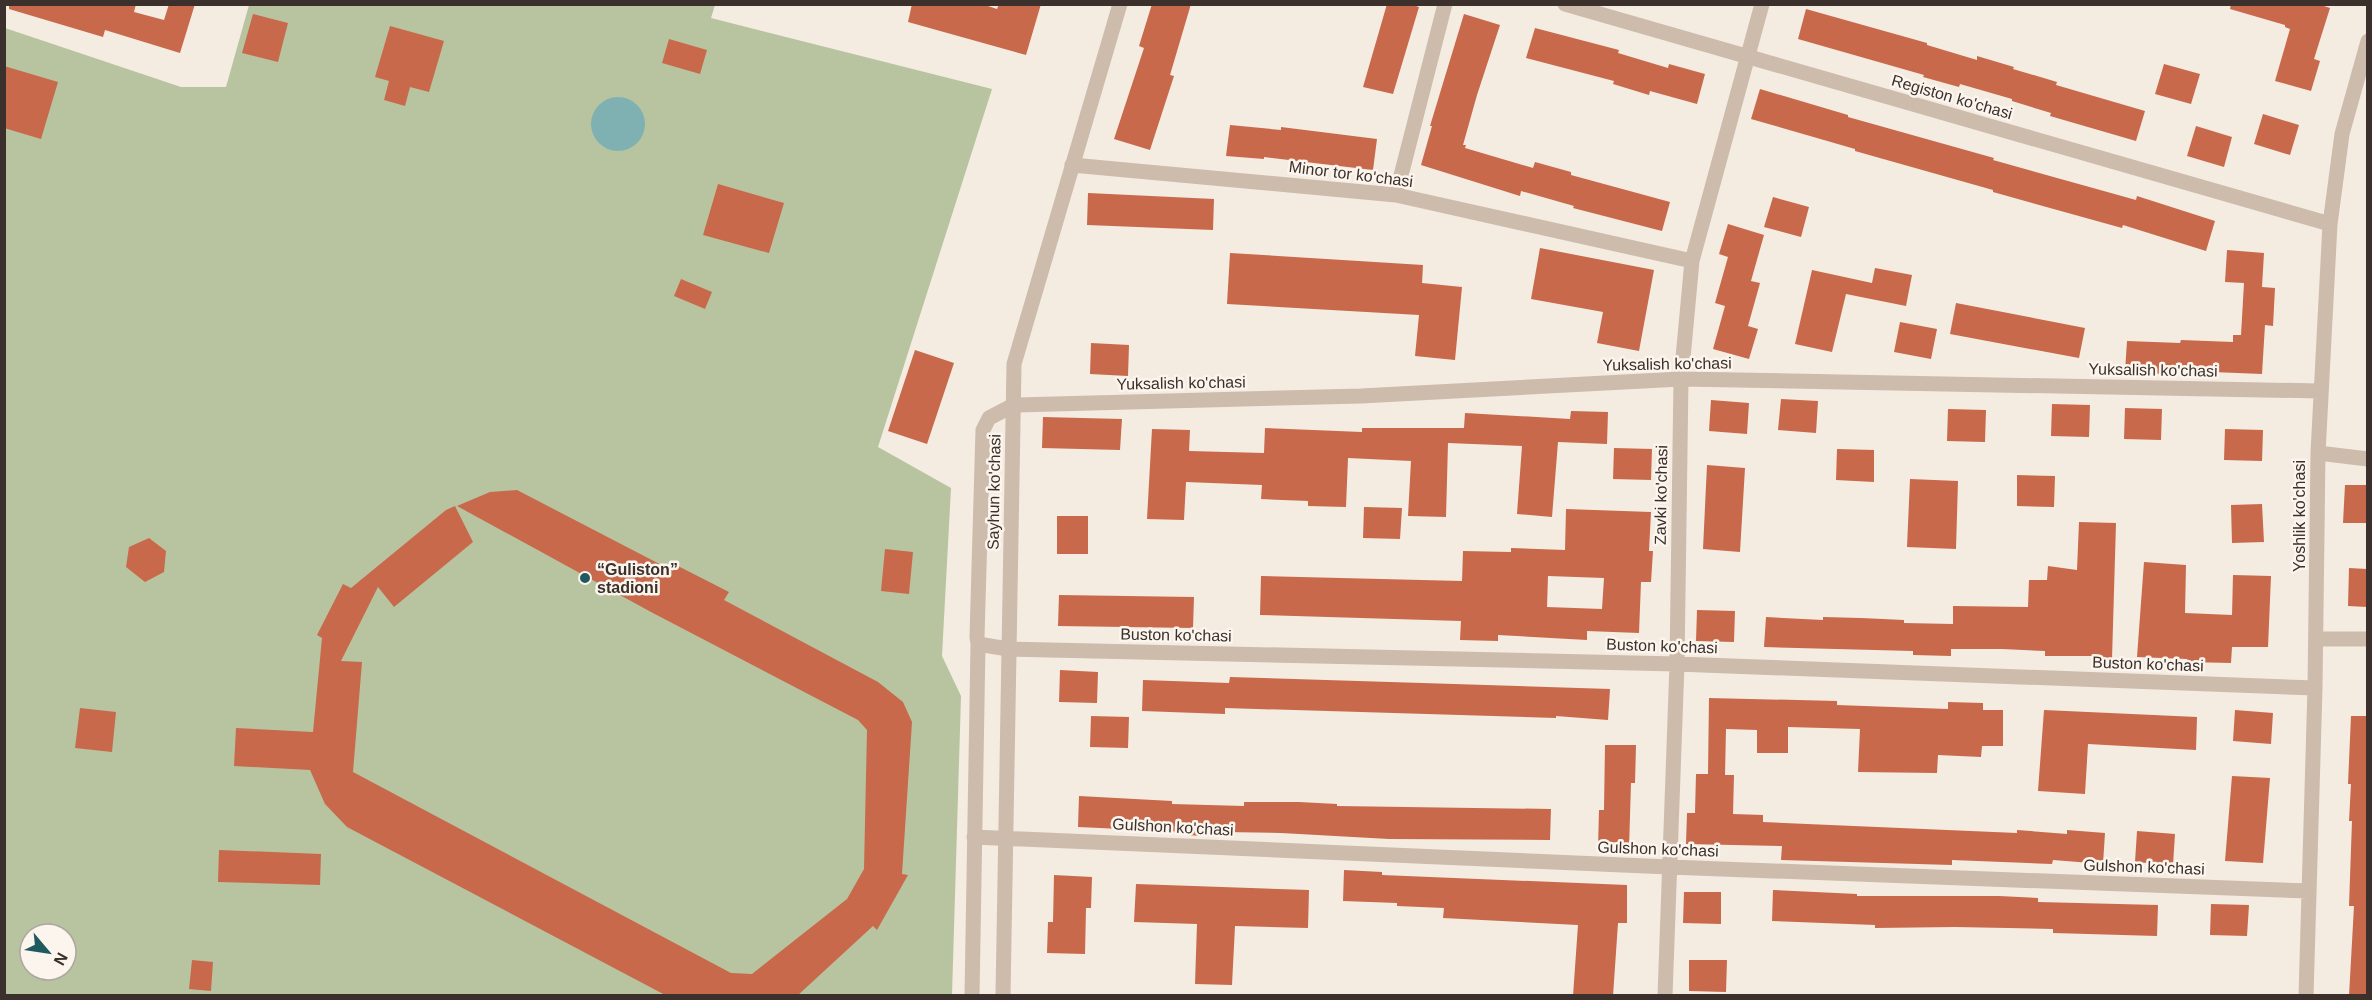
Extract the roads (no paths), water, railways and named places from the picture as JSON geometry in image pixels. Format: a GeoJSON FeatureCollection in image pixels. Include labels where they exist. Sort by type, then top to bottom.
{"type":"FeatureCollection","features":[{"type":"Feature","properties":{"kind":"street","name":"Sayhun ko'chasi"},"geometry":{"type":"LineString","coordinates":[[1003,996],[1014,364],[1120,4]]}},
{"type":"Feature","properties":{"kind":"street"},"geometry":{"type":"LineString","coordinates":[[1396,195],[1445,4]]}},
{"type":"Feature","properties":{"kind":"street","name":"Registon ko'chasi"},"geometry":{"type":"LineString","coordinates":[[1565,4],[2330,224]]}},
{"type":"Feature","properties":{"kind":"street","name":"Zavki ko'chasi"},"geometry":{"type":"LineString","coordinates":[[1665,996],[1677,664],[1681,379],[1692,261],[1762,4]]}},
{"type":"Feature","properties":{"kind":"street","name":"Yoshlik ko'chasi"},"geometry":{"type":"LineString","coordinates":[[2306,996],[2315,688],[2318,453],[2330,224],[2342,134],[2363,75],[2367,41]]}},
{"type":"Feature","properties":{"kind":"street","name":"Minor tor ko'chasi"},"geometry":{"type":"LineString","coordinates":[[1072,165],[1396,195],[1692,261]]}},
{"type":"Feature","properties":{"kind":"street","name":"Yuksalish ko'chasi"},"geometry":{"type":"LineString","coordinates":[[1014,405],[1362,396],[1681,379],[2320,392]]}},
{"type":"Feature","properties":{"kind":"street"},"geometry":{"type":"LineString","coordinates":[[972,996],[983,430],[989,418],[1014,405]]}},
{"type":"Feature","properties":{"kind":"street"},"geometry":{"type":"LineString","coordinates":[[2318,453],[2367,459]]}},
{"type":"Feature","properties":{"kind":"street"},"geometry":{"type":"LineString","coordinates":[[2316,639],[2367,639]]}},
{"type":"Feature","properties":{"kind":"street","name":"Buston ko'chasi"},"geometry":{"type":"LineString","coordinates":[[978,644],[1008,649],[1677,664],[2315,688]]}},
{"type":"Feature","properties":{"kind":"street","name":"Gulshon ko'chasi"},"geometry":{"type":"LineString","coordinates":[[974,837],[1669,867],[2309,891]]}},
{"type":"Feature","properties":{"kind":"water"},"geometry":{"type":"Polygon","coordinates":[[[618,97],[628,99],[637,105],[643,114],[645,124],[643,134],[637,143],[628,149],[618,151],[608,149],[599,143],[593,134],[591,124],[593,114],[599,105],[608,99],[618,97]]]}},
{"type":"Feature","properties":{"kind":"place","name":"“Guliston” stadioni"},"geometry":{"type":"Point","coordinates":[585,578]}}]}
